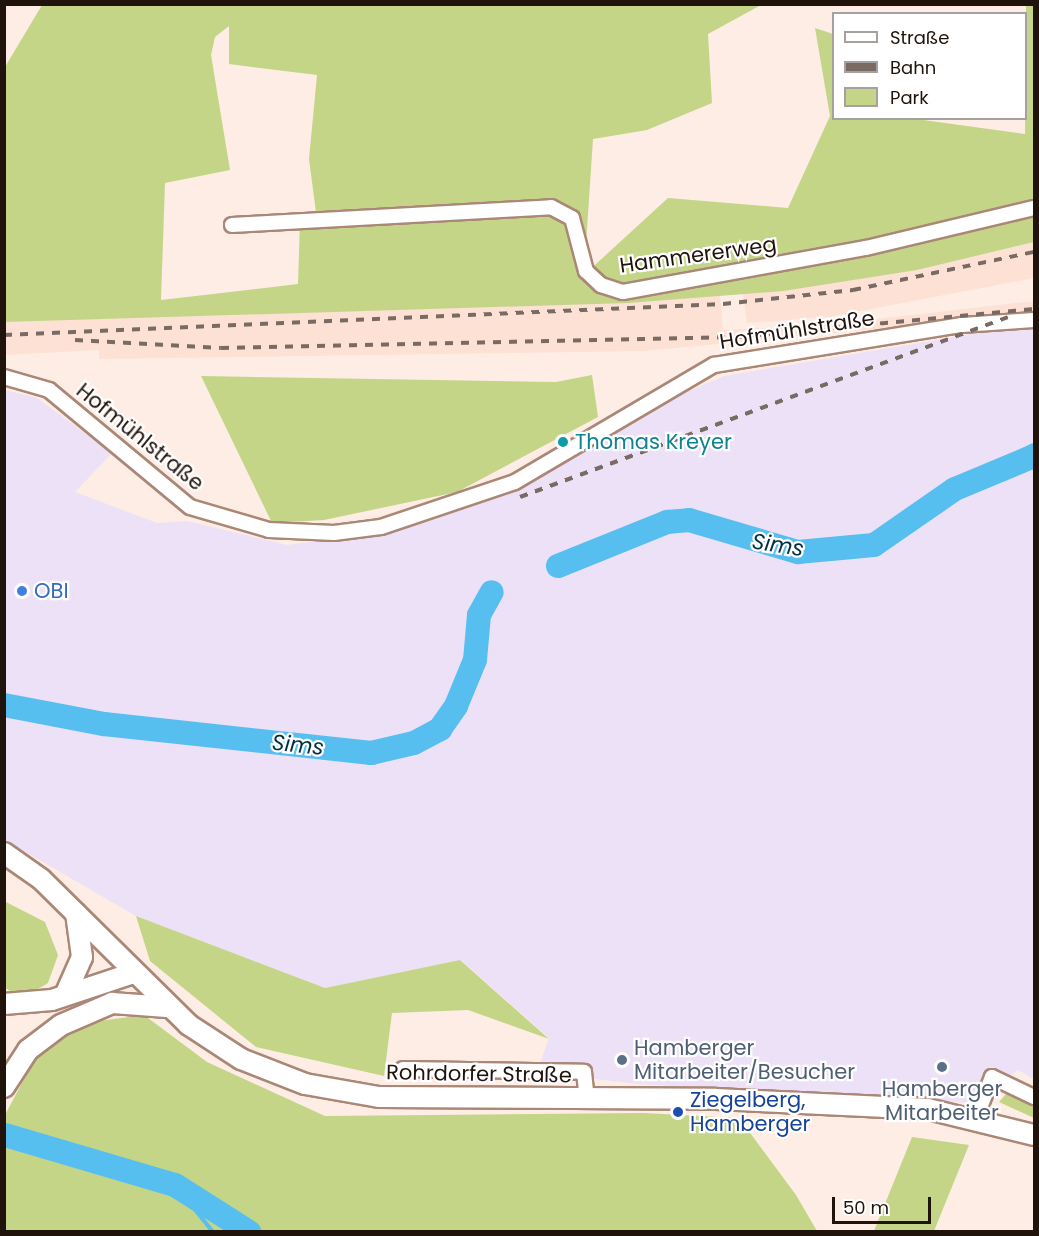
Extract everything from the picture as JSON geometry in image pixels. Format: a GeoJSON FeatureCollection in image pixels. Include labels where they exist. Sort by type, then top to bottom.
{"type":"FeatureCollection","features":[{"type":"Feature","properties":{"kind":"main road","name":"Rohrdorfer Straße"},"geometry":{"type":"LineString","coordinates":[[4,853],[76,913],[167,1007],[241,1059],[339,1092],[485,1101],[586,1099],[928,1109],[976,1118],[1035,1135]]}},
{"type":"Feature","properties":{"kind":"main road"},"geometry":{"type":"LineString","coordinates":[[66,993],[82,957],[76,913]]}},
{"type":"Feature","properties":{"kind":"main road"},"geometry":{"type":"LineString","coordinates":[[4,1004],[26,1006],[66,993],[136,976]]}},
{"type":"Feature","properties":{"kind":"main road"},"geometry":{"type":"LineString","coordinates":[[4,1087],[44,1036],[112,1003],[136,976]]}},
{"type":"Feature","properties":{"kind":"main road"},"geometry":{"type":"LineString","coordinates":[[112,1003],[167,1007]]}},
{"type":"Feature","properties":{"kind":"street","name":"Hammererweg"},"geometry":{"type":"LineString","coordinates":[[232,225],[551,207],[572,218],[586,271],[601,285],[623,292],[866,248],[1035,208]]}},
{"type":"Feature","properties":{"kind":"street","name":"Hofmühlstraße"},"geometry":{"type":"LineString","coordinates":[[4,377],[49,390],[190,507],[269,530],[334,533],[381,527],[515,482],[714,365],[962,325],[1035,320]]}},
{"type":"Feature","properties":{"kind":"street"},"geometry":{"type":"LineString","coordinates":[[403,1069],[584,1072],[586,1099]]}},
{"type":"Feature","properties":{"kind":"street"},"geometry":{"type":"LineString","coordinates":[[976,1118],[992,1077],[1035,1097]]}},
{"type":"Feature","properties":{"kind":"shaded area"},"geometry":{"type":"Polygon","coordinates":[[[1034,242],[1034,278],[829,317],[747,323],[743,294],[917,270],[1034,242]]]}},
{"type":"Feature","properties":{"kind":"shaded area"},"geometry":{"type":"Polygon","coordinates":[[[720,295],[723,330],[835,324],[1034,301],[1034,314],[644,351],[99,359],[99,350],[5,355],[5,322],[720,295]]]}},
{"type":"Feature","properties":{"kind":"shaded area"},"geometry":{"type":"Polygon","coordinates":[[[1034,330],[1034,1079],[1018,1070],[974,1103],[638,1084],[537,1072],[549,1038],[461,960],[325,988],[136,916],[5,840],[5,390],[37,398],[112,453],[75,492],[157,523],[187,521],[287,545],[391,532],[520,487],[645,410],[724,376],[989,331],[1034,330]]]}},
{"type":"Feature","properties":{"kind":"green space"},"geometry":{"type":"Polygon","coordinates":[[[42,5],[761,5],[708,34],[712,103],[647,130],[593,139],[584,275],[668,198],[788,208],[830,116],[815,28],[832,34],[832,120],[923,120],[1025,134],[1025,120],[1027,120],[1026,5],[1034,5],[1034,203],[966,221],[971,231],[1034,217],[1034,242],[917,270],[783,291],[628,303],[5,322],[5,67],[42,5]],[[229,26],[215,37],[211,55],[230,170],[165,183],[161,300],[298,284],[300,221],[317,220],[309,159],[317,75],[229,64],[229,26]]]}},
{"type":"Feature","properties":{"kind":"green space"},"geometry":{"type":"Polygon","coordinates":[[[592,375],[598,417],[457,492],[324,520],[272,523],[201,376],[556,382],[592,375]]]}},
{"type":"Feature","properties":{"kind":"green space"},"geometry":{"type":"Polygon","coordinates":[[[4,901],[45,922],[58,955],[48,983],[23,998],[5,988],[4,901]]]}},
{"type":"Feature","properties":{"kind":"green space"},"geometry":{"type":"Polygon","coordinates":[[[136,916],[325,988],[460,960],[549,1039],[468,1010],[392,1013],[384,1076],[256,1047],[150,961],[136,916]]]}},
{"type":"Feature","properties":{"kind":"green space"},"geometry":{"type":"Polygon","coordinates":[[[144,1015],[207,1062],[325,1116],[644,1113],[739,1118],[796,1195],[817,1231],[5,1232],[5,1115],[42,1045],[91,1022],[144,1015]]]}},
{"type":"Feature","properties":{"kind":"green space"},"geometry":{"type":"Polygon","coordinates":[[[1006,1094],[1034,1106],[1034,1118],[999,1102],[1006,1094]]]}},
{"type":"Feature","properties":{"kind":"green space"},"geometry":{"type":"Polygon","coordinates":[[[912,1137],[969,1145],[934,1231],[874,1231],[912,1137]]]}},
{"type":"Feature","properties":{"kind":"waterway","name":"Sims"},"geometry":{"type":"LineString","coordinates":[[1021,457],[1034,450]]}},
{"type":"Feature","properties":{"kind":"waterway","name":"Sims"},"geometry":{"type":"LineString","coordinates":[[558,566],[667,522],[689,520],[798,552],[874,545],[955,489],[1034,456]]}},
{"type":"Feature","properties":{"kind":"waterway","name":"Sims"},"geometry":{"type":"LineString","coordinates":[[4,705],[104,724],[371,753],[414,743],[440,729],[456,706],[475,660],[479,615],[492,592]]}},
{"type":"Feature","properties":{"kind":"waterway"},"geometry":{"type":"LineString","coordinates":[[5,1135],[175,1185],[249,1232]]}},
{"type":"Feature","properties":{"kind":"waterway"},"geometry":{"type":"LineString","coordinates":[[175,1185],[213,1232]]}},
{"type":"Feature","properties":{"kind":"railway"},"geometry":{"type":"LineString","coordinates":[[4,335],[723,304],[853,290],[1034,252]]}},
{"type":"Feature","properties":{"kind":"railway"},"geometry":{"type":"LineString","coordinates":[[75,340],[221,348],[737,337],[1034,309]]}},
{"type":"Feature","properties":{"kind":"railway"},"geometry":{"type":"LineString","coordinates":[[520,497],[1008,317]]}},
{"type":"Feature","properties":{"kind":"place","name":"Thomas Kreyer"},"geometry":{"type":"Point","coordinates":[563,442]}},
{"type":"Feature","properties":{"kind":"place","name":"OBI"},"geometry":{"type":"Point","coordinates":[22,591]}},
{"type":"Feature","properties":{"kind":"place","name":"Hamberger Mitarbeiter/Besucher"},"geometry":{"type":"Point","coordinates":[622,1060]}},
{"type":"Feature","properties":{"kind":"place","name":"Hamberger Mitarbeiter"},"geometry":{"type":"Point","coordinates":[942,1067]}},
{"type":"Feature","properties":{"kind":"place","name":"Ziegelberg, Hamberger"},"geometry":{"type":"Point","coordinates":[678,1112]}}]}
